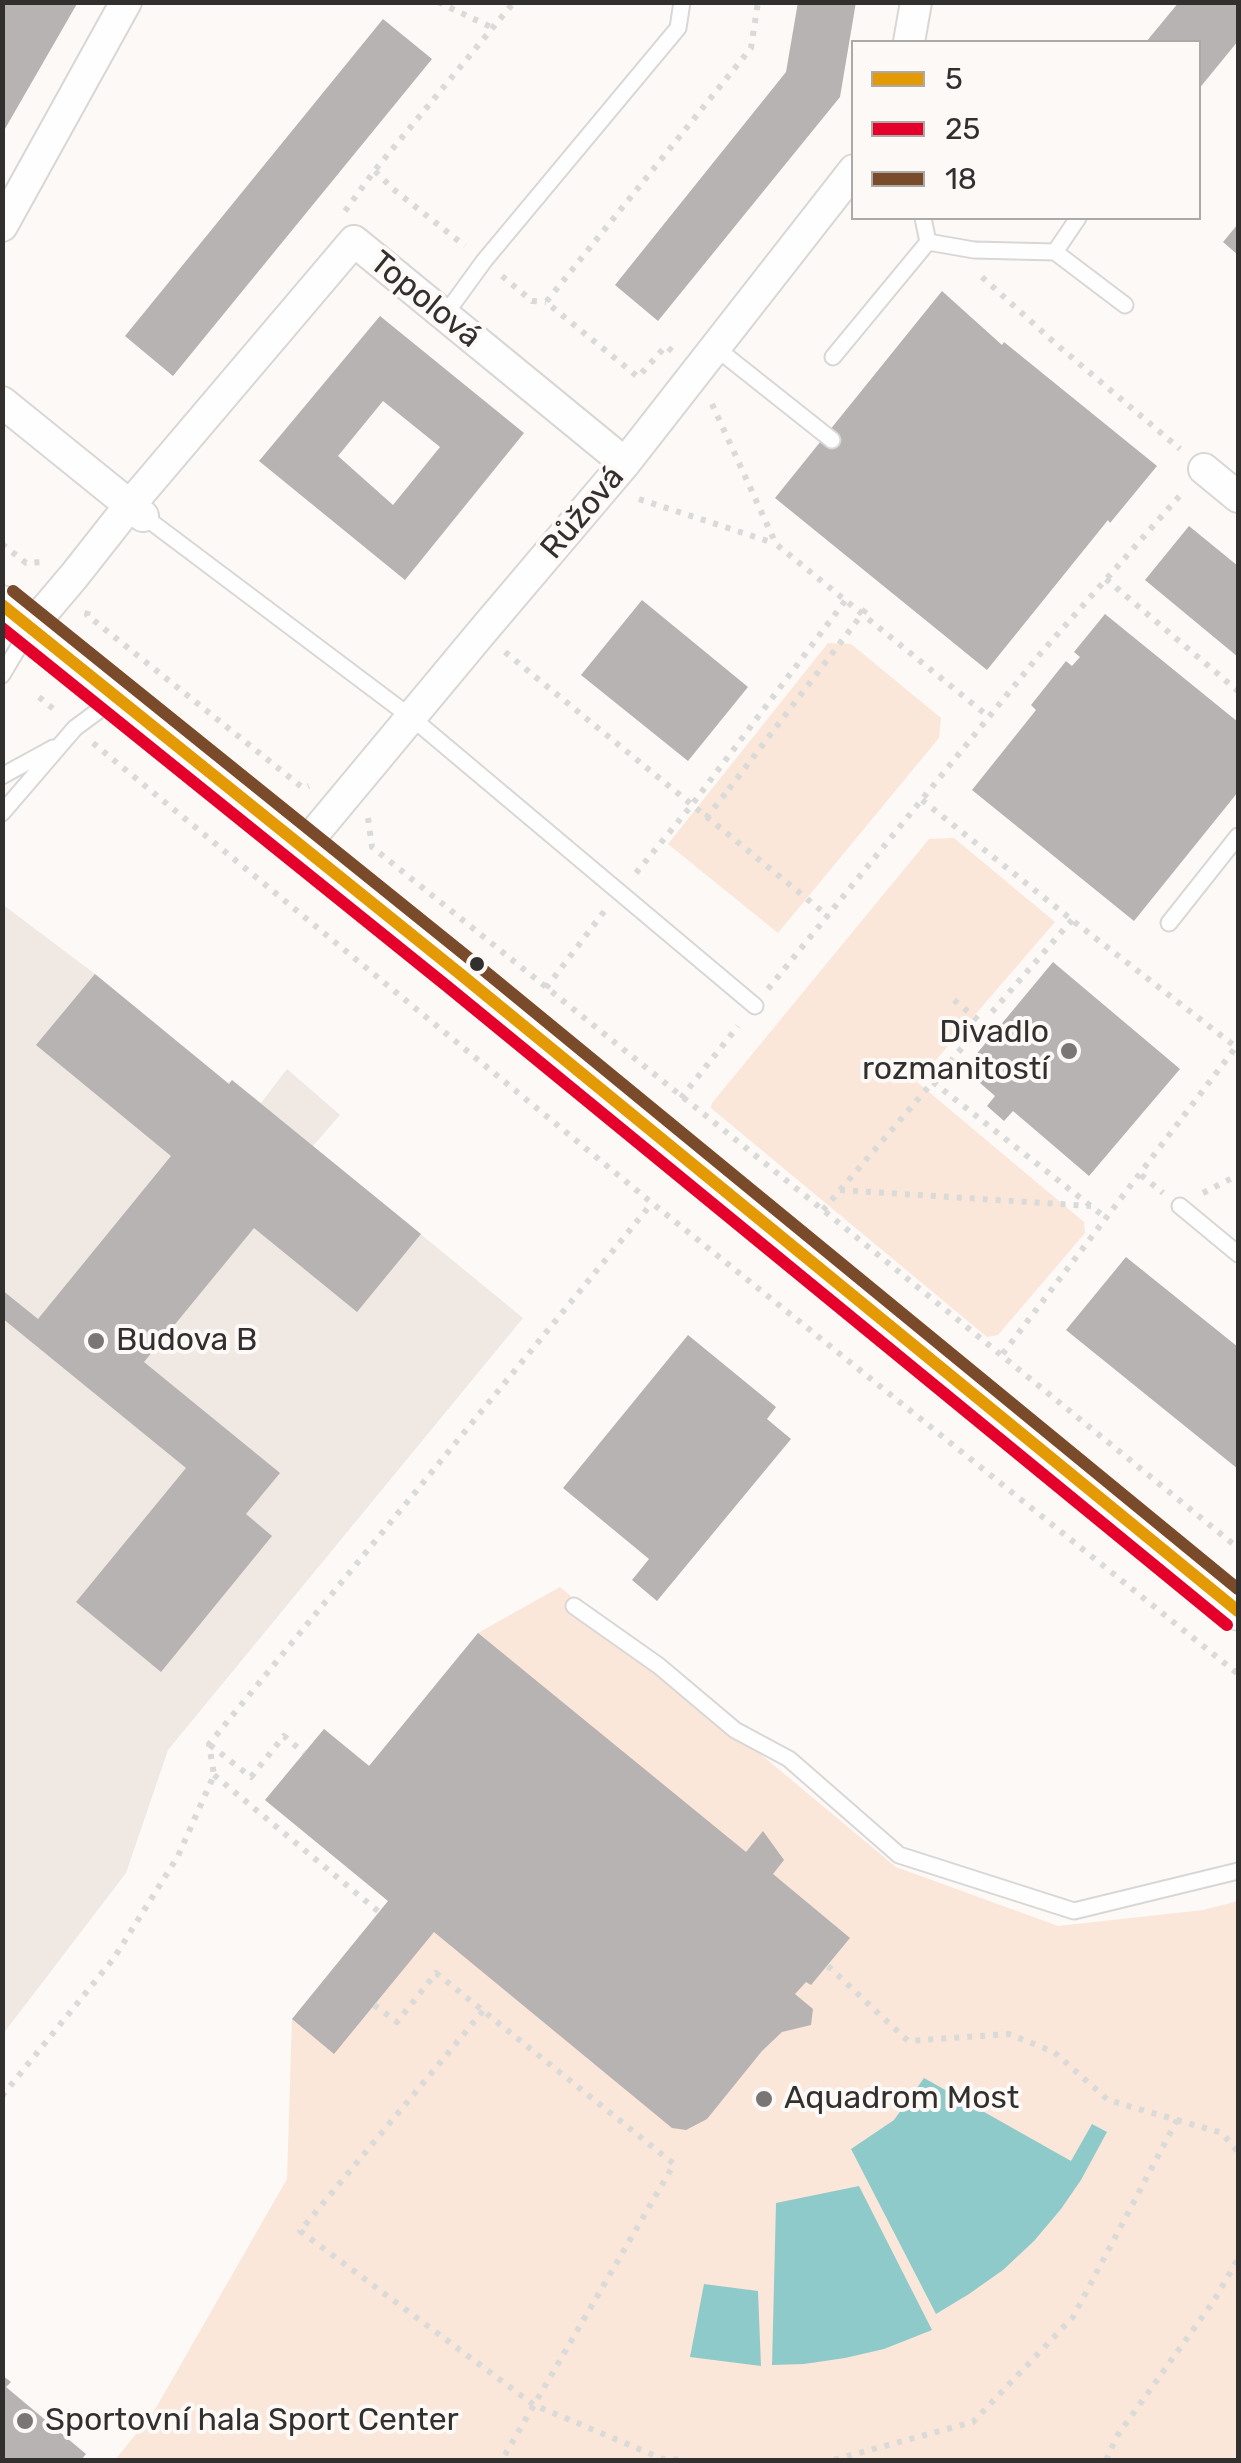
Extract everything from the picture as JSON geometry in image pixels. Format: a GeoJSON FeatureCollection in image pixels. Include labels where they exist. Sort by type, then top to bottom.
{"type":"FeatureCollection","features":[{"type":"Feature","properties":{"kind":"street"},"geometry":{"type":"LineString","coordinates":[[2,226],[126,2]]}},
{"type":"Feature","properties":{"kind":"street"},"geometry":{"type":"LineString","coordinates":[[909,40],[916,2]]}},
{"type":"Feature","properties":{"kind":"street","name":"Růžová"},"geometry":{"type":"LineString","coordinates":[[303,847],[625,463],[851,174]]}},
{"type":"Feature","properties":{"kind":"street","name":"Topolová"},"geometry":{"type":"LineString","coordinates":[[16,616],[74,576],[138,512],[354,242],[625,463]]}},
{"type":"Feature","properties":{"kind":"street"},"geometry":{"type":"LineString","coordinates":[[2,402],[138,512]]}},
{"type":"Feature","properties":{"kind":"street"},"geometry":{"type":"LineString","coordinates":[[1204,470],[1238,497]]}},
{"type":"Feature","properties":{"kind":"street"},"geometry":{"type":"LineString","coordinates":[[16,616],[1238,1610]]}},
{"type":"Feature","properties":{"kind":"lane"},"geometry":{"type":"LineString","coordinates":[[444,316],[484,261],[678,28],[682,2]]}},
{"type":"Feature","properties":{"kind":"lane"},"geometry":{"type":"LineString","coordinates":[[923,220],[928,242]]}},
{"type":"Feature","properties":{"kind":"lane"},"geometry":{"type":"LineString","coordinates":[[1055,252],[1077,220]]}},
{"type":"Feature","properties":{"kind":"lane"},"geometry":{"type":"LineString","coordinates":[[928,242],[974,250],[1055,252],[1124,305]]}},
{"type":"Feature","properties":{"kind":"lane"},"geometry":{"type":"LineString","coordinates":[[833,358],[928,242]]}},
{"type":"Feature","properties":{"kind":"lane"},"geometry":{"type":"LineString","coordinates":[[716,348],[832,440]]}},
{"type":"Feature","properties":{"kind":"lane"},"geometry":{"type":"LineString","coordinates":[[138,512],[412,718],[755,1006]]}},
{"type":"Feature","properties":{"kind":"lane"},"geometry":{"type":"LineString","coordinates":[[2,676],[16,616]]}},
{"type":"Feature","properties":{"kind":"lane"},"geometry":{"type":"LineString","coordinates":[[2,814],[75,728],[117,697]]}},
{"type":"Feature","properties":{"kind":"lane"},"geometry":{"type":"LineString","coordinates":[[2,776],[60,744]]}},
{"type":"Feature","properties":{"kind":"lane"},"geometry":{"type":"LineString","coordinates":[[1169,923],[1238,836]]}},
{"type":"Feature","properties":{"kind":"lane"},"geometry":{"type":"LineString","coordinates":[[1180,1206],[1238,1254]]}},
{"type":"Feature","properties":{"kind":"lane"},"geometry":{"type":"LineString","coordinates":[[574,1606],[659,1666],[735,1730],[789,1759],[899,1855],[1074,1911],[1238,1871]]}},
{"type":"Feature","properties":{"kind":"path"},"geometry":{"type":"LineString","coordinates":[[438,2],[493,28]]}},
{"type":"Feature","properties":{"kind":"path"},"geometry":{"type":"LineString","coordinates":[[374,170],[484,261]]}},
{"type":"Feature","properties":{"kind":"path"},"geometry":{"type":"LineString","coordinates":[[681,1098],[1040,654],[1204,470],[972,267],[974,250]]}},
{"type":"Feature","properties":{"kind":"path"},"geometry":{"type":"LineString","coordinates":[[509,282],[532,301],[546,302]]}},
{"type":"Feature","properties":{"kind":"path"},"geometry":{"type":"LineString","coordinates":[[604,487],[776,544]]}},
{"type":"Feature","properties":{"kind":"path"},"geometry":{"type":"LineString","coordinates":[[2,544],[26,563],[56,560]]}},
{"type":"Feature","properties":{"kind":"path"},"geometry":{"type":"LineString","coordinates":[[1106,579],[1238,691]]}},
{"type":"Feature","properties":{"kind":"path"},"geometry":{"type":"LineString","coordinates":[[546,988],[691,806],[845,602]]}},
{"type":"Feature","properties":{"kind":"path"},"geometry":{"type":"LineString","coordinates":[[89,604],[87,615],[303,788],[316,784]]}},
{"type":"Feature","properties":{"kind":"path"},"geometry":{"type":"LineString","coordinates":[[706,818],[869,605]]}},
{"type":"Feature","properties":{"kind":"path"},"geometry":{"type":"LineString","coordinates":[[481,632],[828,916]]}},
{"type":"Feature","properties":{"kind":"path"},"geometry":{"type":"LineString","coordinates":[[39,697],[652,1203],[1238,1674]]}},
{"type":"Feature","properties":{"kind":"path"},"geometry":{"type":"LineString","coordinates":[[922,800],[1238,1047],[1001,1356]]}},
{"type":"Feature","properties":{"kind":"path"},"geometry":{"type":"LineString","coordinates":[[368,815],[372,848],[1238,1548]]}},
{"type":"Feature","properties":{"kind":"path"},"geometry":{"type":"LineString","coordinates":[[992,1012],[1072,920]]}},
{"type":"Feature","properties":{"kind":"path"},"geometry":{"type":"LineString","coordinates":[[954,1000],[978,1020]]}},
{"type":"Feature","properties":{"kind":"path"},"geometry":{"type":"LineString","coordinates":[[823,1210],[973,1035]]}},
{"type":"Feature","properties":{"kind":"path"},"geometry":{"type":"LineString","coordinates":[[933,1082],[1106,1218]]}},
{"type":"Feature","properties":{"kind":"path"},"geometry":{"type":"LineString","coordinates":[[1180,1206],[1238,1175]]}},
{"type":"Feature","properties":{"kind":"path"},"geometry":{"type":"LineString","coordinates":[[840,1190],[1090,1206]]}},
{"type":"Feature","properties":{"kind":"path"},"geometry":{"type":"LineString","coordinates":[[2,2096],[114,1958],[178,1856],[214,1775],[209,1744],[652,1203]]}},
{"type":"Feature","properties":{"kind":"path"},"geometry":{"type":"LineString","coordinates":[[209,1744],[251,1777],[284,1736],[304,1753]]}},
{"type":"Feature","properties":{"kind":"path"},"geometry":{"type":"LineString","coordinates":[[214,1775],[379,1912]]}},
{"type":"Feature","properties":{"kind":"path"},"geometry":{"type":"LineString","coordinates":[[828,1966],[908,2041],[1009,2034],[1054,2052],[1108,2100],[1222,2134],[1238,2152]]}},
{"type":"Feature","properties":{"kind":"path"},"geometry":{"type":"LineString","coordinates":[[374,2005],[397,2022],[436,1973],[674,2164],[502,2460]]}},
{"type":"Feature","properties":{"kind":"path"},"geometry":{"type":"LineString","coordinates":[[484,2011],[300,2231],[534,2406],[664,2459],[684,2460]]}},
{"type":"Feature","properties":{"kind":"path"},"geometry":{"type":"LineString","coordinates":[[833,2460],[973,2422],[1073,2316],[1177,2120]]}},
{"type":"Feature","properties":{"kind":"path"},"geometry":{"type":"LineString","coordinates":[[1106,2460],[1117,2436],[1213,2302],[1238,2259]]}},
{"type":"Feature","properties":{"kind":"shaded area"},"geometry":{"type":"Polygon","coordinates":[[[828,643],[851,644],[941,718],[939,738],[778,933],[668,844],[828,643]]]}},
{"type":"Feature","properties":{"kind":"shaded area"},"geometry":{"type":"Polygon","coordinates":[[[954,838],[1055,922],[917,1082],[1084,1222],[1085,1233],[998,1335],[987,1337],[711,1108],[929,839],[954,838]]]}},
{"type":"Feature","properties":{"kind":"shaded area"},"geometry":{"type":"Polygon","coordinates":[[[2,904],[228,1083],[232,1080],[261,1103],[287,1069],[340,1115],[313,1146],[523,1318],[168,1750],[126,1873],[3,2034],[2,904]]]}},
{"type":"Feature","properties":{"kind":"shaded area","name":"Aquadrom Most"},"geometry":{"type":"Polygon","coordinates":[[[560,1587],[896,1867],[1058,1926],[1203,1910],[1238,1901],[1238,2460],[115,2460],[153,2413],[287,2179],[292,2019],[388,1901],[265,1800],[324,1729],[370,1766],[478,1633],[560,1587]]]}},
{"type":"Feature","properties":{"kind":"water"},"geometry":{"type":"Polygon","coordinates":[[[924,2078],[1071,2161],[1092,2124],[1107,2132],[1081,2180],[1034,2241],[1003,2270],[936,2314],[851,2149],[894,2120],[924,2078]]]}},
{"type":"Feature","properties":{"kind":"water"},"geometry":{"type":"Polygon","coordinates":[[[859,2186],[932,2330],[884,2349],[845,2358],[772,2365],[776,2203],[859,2186]]]}},
{"type":"Feature","properties":{"kind":"water"},"geometry":{"type":"Polygon","coordinates":[[[704,2284],[758,2291],[761,2366],[690,2357],[704,2284]]]}},
{"type":"Feature","properties":{"kind":"building"},"geometry":{"type":"Polygon","coordinates":[[[6,2],[78,2],[2,134],[2,9],[6,2]]]}},
{"type":"Feature","properties":{"kind":"building"},"geometry":{"type":"Polygon","coordinates":[[[798,2],[856,2],[840,97],[658,321],[615,285],[786,72],[798,2]]]}},
{"type":"Feature","properties":{"kind":"building"},"geometry":{"type":"Polygon","coordinates":[[[1179,2],[1238,2],[1238,41],[1201,86],[1201,40],[1148,40],[1179,2]]]}},
{"type":"Feature","properties":{"kind":"building"},"geometry":{"type":"Polygon","coordinates":[[[383,19],[432,59],[173,376],[125,336],[383,19]]]}},
{"type":"Feature","properties":{"kind":"building"},"geometry":{"type":"Polygon","coordinates":[[[1238,224],[1238,255],[1223,242],[1238,224]]]}},
{"type":"Feature","properties":{"kind":"building"},"geometry":{"type":"Polygon","coordinates":[[[942,291],[1002,345],[1004,342],[1157,466],[1110,523],[1108,520],[987,670],[775,498],[942,291]]]}},
{"type":"Feature","properties":{"kind":"building"},"geometry":{"type":"Polygon","coordinates":[[[380,316],[524,433],[405,580],[259,461],[380,316]],[[383,401],[338,456],[393,505],[440,447],[383,401]]]}},
{"type":"Feature","properties":{"kind":"building"},"geometry":{"type":"Polygon","coordinates":[[[1189,526],[1238,566],[1238,657],[1145,580],[1189,526]]]}},
{"type":"Feature","properties":{"kind":"building"},"geometry":{"type":"Polygon","coordinates":[[[642,600],[748,687],[688,761],[581,675],[642,600]]]}},
{"type":"Feature","properties":{"kind":"building"},"geometry":{"type":"Polygon","coordinates":[[[1105,614],[1238,722],[1238,792],[1134,921],[972,790],[1036,710],[1031,705],[1066,661],[1072,666],[1080,657],[1074,652],[1105,614]]]}},
{"type":"Feature","properties":{"kind":"building","name":"Divadlo rozmanitostí"},"geometry":{"type":"Polygon","coordinates":[[[1053,962],[1180,1069],[1089,1176],[1013,1111],[1004,1121],[987,1106],[995,1096],[964,1069],[1053,962]]]}},
{"type":"Feature","properties":{"kind":"building","name":"Budova B"},"geometry":{"type":"Polygon","coordinates":[[[95,974],[421,1234],[357,1312],[254,1228],[144,1362],[280,1473],[246,1514],[272,1536],[161,1672],[76,1602],[186,1468],[2,1318],[2,1290],[38,1319],[171,1156],[36,1045],[95,974]]]}},
{"type":"Feature","properties":{"kind":"building"},"geometry":{"type":"Polygon","coordinates":[[[1126,1257],[1238,1347],[1238,1469],[1066,1330],[1126,1257]]]}},
{"type":"Feature","properties":{"kind":"building"},"geometry":{"type":"Polygon","coordinates":[[[688,1335],[776,1407],[767,1419],[791,1439],[657,1601],[632,1580],[649,1559],[563,1488],[688,1335]]]}},
{"type":"Feature","properties":{"kind":"building"},"geometry":{"type":"Polygon","coordinates":[[[478,1633],[746,1852],[763,1831],[784,1860],[773,1874],[850,1938],[811,1985],[806,1982],[795,1994],[813,2009],[811,2025],[782,2032],[707,2119],[686,2130],[672,2128],[434,1932],[334,2054],[292,2019],[388,1901],[265,1800],[324,1729],[369,1766],[478,1633]]]}},
{"type":"Feature","properties":{"kind":"building","name":"Sportovní hala Sport Center"},"geometry":{"type":"Polygon","coordinates":[[[2,2375],[11,2382],[6,2387],[86,2454],[81,2460],[2,2460],[2,2375]]]}},
{"type":"Feature","properties":{"kind":"transit line","name":"18"},"geometry":{"type":"LineString","coordinates":[[13,591],[470,959],[1238,1589]]}},
{"type":"Feature","properties":{"kind":"transit line","name":"5"},"geometry":{"type":"LineString","coordinates":[[2,605],[459,973],[1238,1611]]}},
{"type":"Feature","properties":{"kind":"transit line","name":"25"},"geometry":{"type":"LineString","coordinates":[[2,628],[448,987],[1227,1625]]}},
{"type":"Feature","properties":{"kind":"place","name":"Divadlo rozmanitostí"},"geometry":{"type":"Point","coordinates":[1069,1051]}},
{"type":"Feature","properties":{"kind":"place","name":"Budova B"},"geometry":{"type":"Point","coordinates":[96,1341]}},
{"type":"Feature","properties":{"kind":"place","name":"Aquadrom Most"},"geometry":{"type":"Point","coordinates":[764,2099]}},
{"type":"Feature","properties":{"kind":"place","name":"Sportovní hala Sport Center"},"geometry":{"type":"Point","coordinates":[25,2421]}}]}
